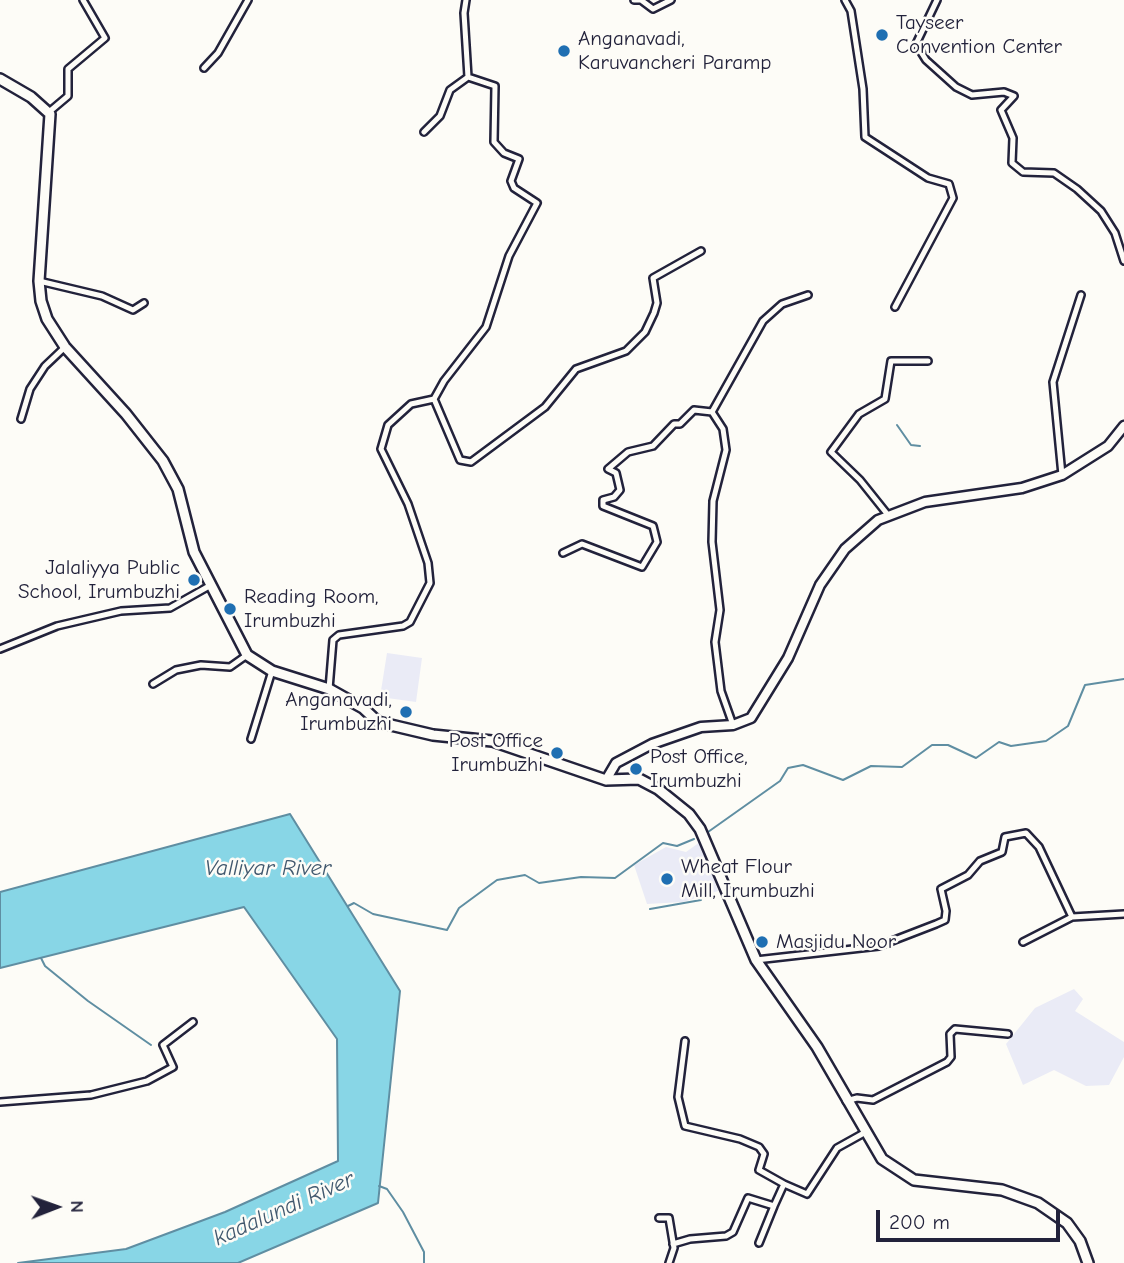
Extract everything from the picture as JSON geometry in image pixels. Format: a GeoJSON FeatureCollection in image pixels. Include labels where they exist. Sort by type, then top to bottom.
{"type":"FeatureCollection","features":[{"type":"Feature","properties":{"kind":"main road"},"geometry":{"type":"LineString","coordinates":[[0,79],[31,97],[48,113],[39,281],[41,301],[47,319],[65,347],[163,461],[178,489],[194,552],[247,655],[272,671],[329,689],[363,708],[378,722],[433,735],[492,741],[607,779],[639,779],[658,789],[689,814],[705,839],[756,960],[803,1025],[881,1159],[914,1180],[1002,1190],[1038,1203],[1067,1223],[1080,1241],[1088,1263]]}},
{"type":"Feature","properties":{"kind":"main road"},"geometry":{"type":"LineString","coordinates":[[607,779],[615,763],[652,744],[712,724],[733,725],[751,718],[764,703],[788,658],[820,585],[845,549],[868,527],[888,515],[925,502],[1022,488],[1062,475],[1108,446],[1124,426]]}},
{"type":"Feature","properties":{"kind":"street"},"geometry":{"type":"LineString","coordinates":[[48,113],[68,96],[68,69],[105,38],[83,0]]}},
{"type":"Feature","properties":{"kind":"street"},"geometry":{"type":"LineString","coordinates":[[204,68],[218,53],[248,0]]}},
{"type":"Feature","properties":{"kind":"street"},"geometry":{"type":"LineString","coordinates":[[466,0],[464,13],[468,77]]}},
{"type":"Feature","properties":{"kind":"street"},"geometry":{"type":"LineString","coordinates":[[634,0],[641,0],[653,9],[671,0]]}},
{"type":"Feature","properties":{"kind":"street"},"geometry":{"type":"LineString","coordinates":[[845,0],[851,11],[863,89],[864,137],[928,178],[949,184],[953,198],[895,307]]}},
{"type":"Feature","properties":{"kind":"street"},"geometry":{"type":"LineString","coordinates":[[937,0],[916,44],[926,60],[956,87],[972,95],[1004,92],[1014,96],[1001,110],[1013,138],[1012,163],[1023,172],[1054,173],[1077,189],[1101,211],[1115,233],[1124,261]]}},
{"type":"Feature","properties":{"kind":"street"},"geometry":{"type":"LineString","coordinates":[[424,132],[440,116],[450,90],[468,77]]}},
{"type":"Feature","properties":{"kind":"street"},"geometry":{"type":"LineString","coordinates":[[434,399],[444,381],[486,327],[509,256],[537,203],[514,188],[511,181],[519,159],[504,153],[494,142],[495,86],[468,77]]}},
{"type":"Feature","properties":{"kind":"street"},"geometry":{"type":"LineString","coordinates":[[1118,245],[1124,240]]}},
{"type":"Feature","properties":{"kind":"street"},"geometry":{"type":"LineString","coordinates":[[434,399],[460,460],[471,462],[545,407],[576,369],[626,351],[645,332],[654,313],[657,303],[653,278],[701,251]]}},
{"type":"Feature","properties":{"kind":"street"},"geometry":{"type":"LineString","coordinates":[[39,281],[102,296],[133,310],[144,303]]}},
{"type":"Feature","properties":{"kind":"street"},"geometry":{"type":"LineString","coordinates":[[712,412],[763,320],[782,304],[808,295]]}},
{"type":"Feature","properties":{"kind":"street"},"geometry":{"type":"LineString","coordinates":[[1062,475],[1053,382],[1081,295]]}},
{"type":"Feature","properties":{"kind":"street"},"geometry":{"type":"LineString","coordinates":[[21,419],[30,389],[45,366],[65,347]]}},
{"type":"Feature","properties":{"kind":"street"},"geometry":{"type":"LineString","coordinates":[[888,515],[854,473],[831,452],[859,414],[886,399],[891,360],[928,361]]}},
{"type":"Feature","properties":{"kind":"street"},"geometry":{"type":"LineString","coordinates":[[329,689],[333,640],[348,634],[403,626],[410,622],[430,583],[428,563],[408,504],[381,449],[388,425],[404,408],[421,399],[434,399]]}},
{"type":"Feature","properties":{"kind":"street"},"geometry":{"type":"LineString","coordinates":[[563,553],[582,544],[642,567],[657,542],[653,526],[603,506],[603,500],[614,497],[620,490],[616,473],[608,469],[628,452],[653,446],[674,424],[680,424],[694,410],[712,412]]}},
{"type":"Feature","properties":{"kind":"street"},"geometry":{"type":"LineString","coordinates":[[712,412],[723,429],[726,450],[713,500],[712,542],[720,610],[715,642],[721,691],[733,725]]}},
{"type":"Feature","properties":{"kind":"street"},"geometry":{"type":"LineString","coordinates":[[0,649],[70,623],[121,611],[170,608],[211,585]]}},
{"type":"Feature","properties":{"kind":"street"},"geometry":{"type":"LineString","coordinates":[[153,684],[176,670],[201,665],[230,667],[247,655]]}},
{"type":"Feature","properties":{"kind":"street"},"geometry":{"type":"LineString","coordinates":[[251,739],[272,671]]}},
{"type":"Feature","properties":{"kind":"street"},"geometry":{"type":"LineString","coordinates":[[756,960],[879,946],[936,924],[944,920],[946,911],[941,889],[968,875],[980,861],[1002,852],[1005,837],[1026,833],[1039,846],[1072,917]]}},
{"type":"Feature","properties":{"kind":"street"},"geometry":{"type":"LineString","coordinates":[[1023,942],[1072,917],[1124,914]]}},
{"type":"Feature","properties":{"kind":"street"},"geometry":{"type":"LineString","coordinates":[[0,1102],[91,1095],[147,1080],[173,1067],[163,1045],[193,1022]]}},
{"type":"Feature","properties":{"kind":"street"},"geometry":{"type":"LineString","coordinates":[[846,1101],[857,1098],[873,1100],[947,1062],[951,1057],[950,1034],[955,1029],[1008,1034]]}},
{"type":"Feature","properties":{"kind":"street"},"geometry":{"type":"LineString","coordinates":[[685,1041],[677,1097],[685,1126],[759,1147],[764,1154],[759,1170],[783,1184],[807,1194],[837,1149],[864,1132]]}},
{"type":"Feature","properties":{"kind":"street"},"geometry":{"type":"LineString","coordinates":[[759,1243],[783,1184]]}},
{"type":"Feature","properties":{"kind":"street"},"geometry":{"type":"LineString","coordinates":[[673,1244],[690,1238],[726,1236],[733,1232],[748,1198],[774,1206]]}},
{"type":"Feature","properties":{"kind":"street"},"geometry":{"type":"LineString","coordinates":[[659,1218],[669,1218],[673,1244],[673,1259],[669,1263]]}},
{"type":"Feature","properties":{"kind":"shaded area"},"geometry":{"type":"Polygon","coordinates":[[[387,653],[422,658],[416,702],[380,697],[387,653]]]}},
{"type":"Feature","properties":{"kind":"shaded area"},"geometry":{"type":"Polygon","coordinates":[[[700,842],[718,891],[683,902],[647,904],[634,865],[666,847],[686,852],[700,842]]]}},
{"type":"Feature","properties":{"kind":"shaded area"},"geometry":{"type":"Polygon","coordinates":[[[1074,989],[1083,999],[1075,1011],[1124,1042],[1124,1057],[1109,1085],[1086,1086],[1054,1070],[1023,1085],[1006,1044],[1035,1008],[1074,989]]]}},
{"type":"Feature","properties":{"kind":"water","name":"Valliyar River"},"geometry":{"type":"Polygon","coordinates":[[[290,814],[400,991],[378,1203],[238,1263],[18,1263],[126,1249],[225,1212],[338,1161],[337,1039],[244,907],[0,968],[0,892],[290,814]]]}},
{"type":"Feature","properties":{"kind":"waterway"},"geometry":{"type":"LineString","coordinates":[[897,425],[911,445],[920,446]]}},
{"type":"Feature","properties":{"kind":"waterway"},"geometry":{"type":"LineString","coordinates":[[708,832],[780,781],[788,768],[803,765],[843,780],[871,766],[902,767],[932,745],[948,745],[976,758],[999,742],[1011,746],[1046,741],[1068,726],[1085,685],[1124,679]]}},
{"type":"Feature","properties":{"kind":"waterway"},"geometry":{"type":"LineString","coordinates":[[348,906],[354,903],[373,914],[447,930],[459,908],[497,880],[525,875],[539,883],[581,877],[615,878],[663,843],[677,846],[694,839]]}},
{"type":"Feature","properties":{"kind":"waterway"},"geometry":{"type":"LineString","coordinates":[[650,909],[701,900]]}},
{"type":"Feature","properties":{"kind":"waterway"},"geometry":{"type":"LineString","coordinates":[[41,958],[45,966],[88,1001],[151,1045]]}},
{"type":"Feature","properties":{"kind":"waterway"},"geometry":{"type":"LineString","coordinates":[[379,1186],[387,1189],[403,1212],[424,1252],[424,1263]]}},
{"type":"Feature","properties":{"kind":"place","name":"Tayseer Convention Center"},"geometry":{"type":"Point","coordinates":[882,35]}},
{"type":"Feature","properties":{"kind":"place","name":"Anganavadi, Karuvancheri Paramp"},"geometry":{"type":"Point","coordinates":[564,51]}},
{"type":"Feature","properties":{"kind":"place","name":"Jalaliyya Public School, Irumbuzhi"},"geometry":{"type":"Point","coordinates":[194,580]}},
{"type":"Feature","properties":{"kind":"place","name":"Reading Room, Irumbuzhi"},"geometry":{"type":"Point","coordinates":[230,609]}},
{"type":"Feature","properties":{"kind":"place","name":"Anganavadi, Irumbuzhi"},"geometry":{"type":"Point","coordinates":[406,712]}},
{"type":"Feature","properties":{"kind":"place","name":"Post Office Irumbuzhi"},"geometry":{"type":"Point","coordinates":[557,753]}},
{"type":"Feature","properties":{"kind":"place","name":"Post Office, Irumbuzhi"},"geometry":{"type":"Point","coordinates":[636,769]}},
{"type":"Feature","properties":{"kind":"place","name":"Wheat Flour Mill, Irumbuzhi"},"geometry":{"type":"Point","coordinates":[667,879]}},
{"type":"Feature","properties":{"kind":"place","name":"Masjidu Noor"},"geometry":{"type":"Point","coordinates":[762,942]}},
{"type":"Feature","properties":{"kind":"water label","name":"kadalundi River"},"geometry":{"type":"Point","coordinates":[284,1209]}}]}
